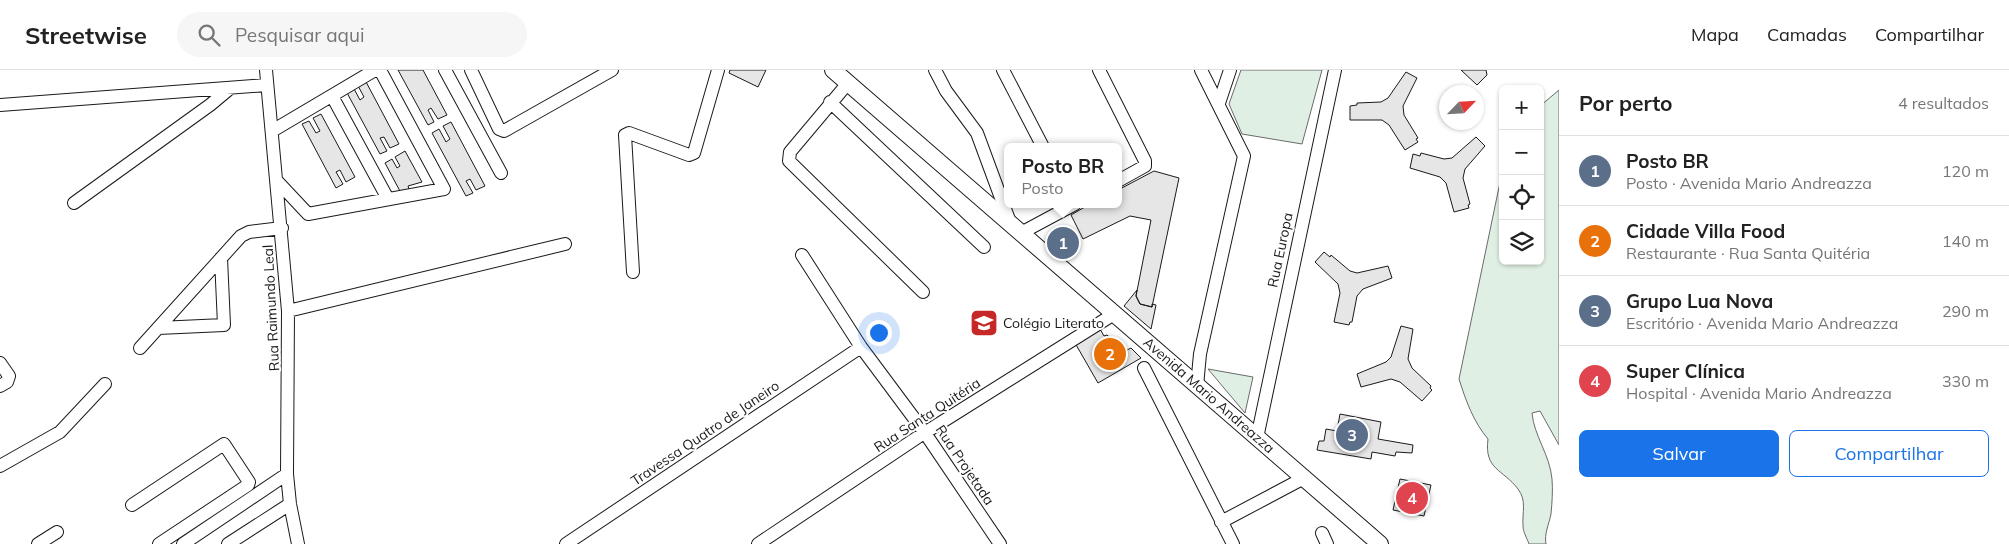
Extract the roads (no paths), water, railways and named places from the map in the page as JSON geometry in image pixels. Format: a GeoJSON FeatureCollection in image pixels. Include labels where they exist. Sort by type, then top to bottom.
{"type":"FeatureCollection","features":[{"type":"Feature","properties":{"kind":"main road","name":"Avenida Mario Andreazza"},"geometry":{"type":"LineString","coordinates":[[833,70],[1380,544]]}},
{"type":"Feature","properties":{"kind":"street","name":"Rua Raimundo Leal"},"geometry":{"type":"LineString","coordinates":[[266,70],[282,228],[288,311],[288,474],[290,504],[298,544]]}},
{"type":"Feature","properties":{"kind":"street"},"geometry":{"type":"LineString","coordinates":[[272,131],[376,70]]}},
{"type":"Feature","properties":{"kind":"street"},"geometry":{"type":"LineString","coordinates":[[277,181],[308,214],[444,189],[380,70]]}},
{"type":"Feature","properties":{"kind":"street"},"geometry":{"type":"LineString","coordinates":[[445,70],[501,173]]}},
{"type":"Feature","properties":{"kind":"street"},"geometry":{"type":"LineString","coordinates":[[471,70],[499,129],[504,131],[612,70]]}},
{"type":"Feature","properties":{"kind":"street"},"geometry":{"type":"LineString","coordinates":[[633,272],[625,135],[629,133],[690,155],[694,153],[718,70]]}},
{"type":"Feature","properties":{"kind":"street"},"geometry":{"type":"LineString","coordinates":[[935,70],[946,91],[976,133],[1004,200]]}},
{"type":"Feature","properties":{"kind":"street"},"geometry":{"type":"LineString","coordinates":[[1003,70],[1041,143]]}},
{"type":"Feature","properties":{"kind":"street"},"geometry":{"type":"LineString","coordinates":[[1099,70],[1145,161],[1145,166],[1122,179]]}},
{"type":"Feature","properties":{"kind":"street"},"geometry":{"type":"LineString","coordinates":[[1197,386],[1200,354],[1244,161],[1242,150],[1201,70]]}},
{"type":"Feature","properties":{"kind":"street"},"geometry":{"type":"LineString","coordinates":[[1219,103],[1230,70]]}},
{"type":"Feature","properties":{"kind":"street","name":"Rua Europa"},"geometry":{"type":"LineString","coordinates":[[1257,438],[1285,329],[1325,142],[1335,70]]}},
{"type":"Feature","properties":{"kind":"street"},"geometry":{"type":"LineString","coordinates":[[848,83],[830,102],[790,152],[789,161],[923,292]]}},
{"type":"Feature","properties":{"kind":"street"},"geometry":{"type":"LineString","coordinates":[[0,105],[228,90],[267,85]]}},
{"type":"Feature","properties":{"kind":"street"},"geometry":{"type":"LineString","coordinates":[[74,203],[228,90]]}},
{"type":"Feature","properties":{"kind":"street"},"geometry":{"type":"LineString","coordinates":[[332,96],[388,199]]}},
{"type":"Feature","properties":{"kind":"street"},"geometry":{"type":"LineString","coordinates":[[830,102],[984,247]]}},
{"type":"Feature","properties":{"kind":"street"},"geometry":{"type":"LineString","coordinates":[[1007,208],[1016,229],[1067,208]]}},
{"type":"Feature","properties":{"kind":"street"},"geometry":{"type":"LineString","coordinates":[[140,348],[244,234],[282,228]]}},
{"type":"Feature","properties":{"kind":"street"},"geometry":{"type":"LineString","coordinates":[[288,311],[565,244]]}},
{"type":"Feature","properties":{"kind":"street","name":"Rua Projetada"},"geometry":{"type":"LineString","coordinates":[[802,255],[861,347],[925,433],[1000,544]]}},
{"type":"Feature","properties":{"kind":"street"},"geometry":{"type":"LineString","coordinates":[[158,328],[224,325],[221,258]]}},
{"type":"Feature","properties":{"kind":"street","name":"Rua Santa Quitéria"},"geometry":{"type":"LineString","coordinates":[[758,544],[925,433],[1114,314]]}},
{"type":"Feature","properties":{"kind":"street","name":"Travessa Quatro de Janeiro"},"geometry":{"type":"LineString","coordinates":[[566,544],[861,347]]}},
{"type":"Feature","properties":{"kind":"street"},"geometry":{"type":"LineString","coordinates":[[0,364],[9,380],[0,386]]}},
{"type":"Feature","properties":{"kind":"street"},"geometry":{"type":"LineString","coordinates":[[1144,368],[1233,544]]}},
{"type":"Feature","properties":{"kind":"street"},"geometry":{"type":"LineString","coordinates":[[0,466],[60,432],[104,384]]}},
{"type":"Feature","properties":{"kind":"street"},"geometry":{"type":"LineString","coordinates":[[132,505],[224,444],[249,482],[248,485],[159,544]]}},
{"type":"Feature","properties":{"kind":"street"},"geometry":{"type":"LineString","coordinates":[[183,544],[288,474]]}},
{"type":"Feature","properties":{"kind":"street"},"geometry":{"type":"LineString","coordinates":[[1221,522],[1304,478]]}},
{"type":"Feature","properties":{"kind":"street"},"geometry":{"type":"LineString","coordinates":[[228,544],[290,504]]}},
{"type":"Feature","properties":{"kind":"street"},"geometry":{"type":"LineString","coordinates":[[38,544],[57,532]]}},
{"type":"Feature","properties":{"kind":"place","name":"Posto BR"},"geometry":{"type":"Point","coordinates":[1063,243]}},
{"type":"Feature","properties":{"kind":"place","name":"Colégio Literato"},"geometry":{"type":"Point","coordinates":[984,323]}},
{"type":"Feature","properties":{"kind":"place","name":"Cidade Villa Food"},"geometry":{"type":"Point","coordinates":[1110,354]}},
{"type":"Feature","properties":{"kind":"place","name":"Grupo Lua Nova"},"geometry":{"type":"Point","coordinates":[1352,435]}},
{"type":"Feature","properties":{"kind":"place","name":"Super Clínica"},"geometry":{"type":"Point","coordinates":[1412,498]}}]}
